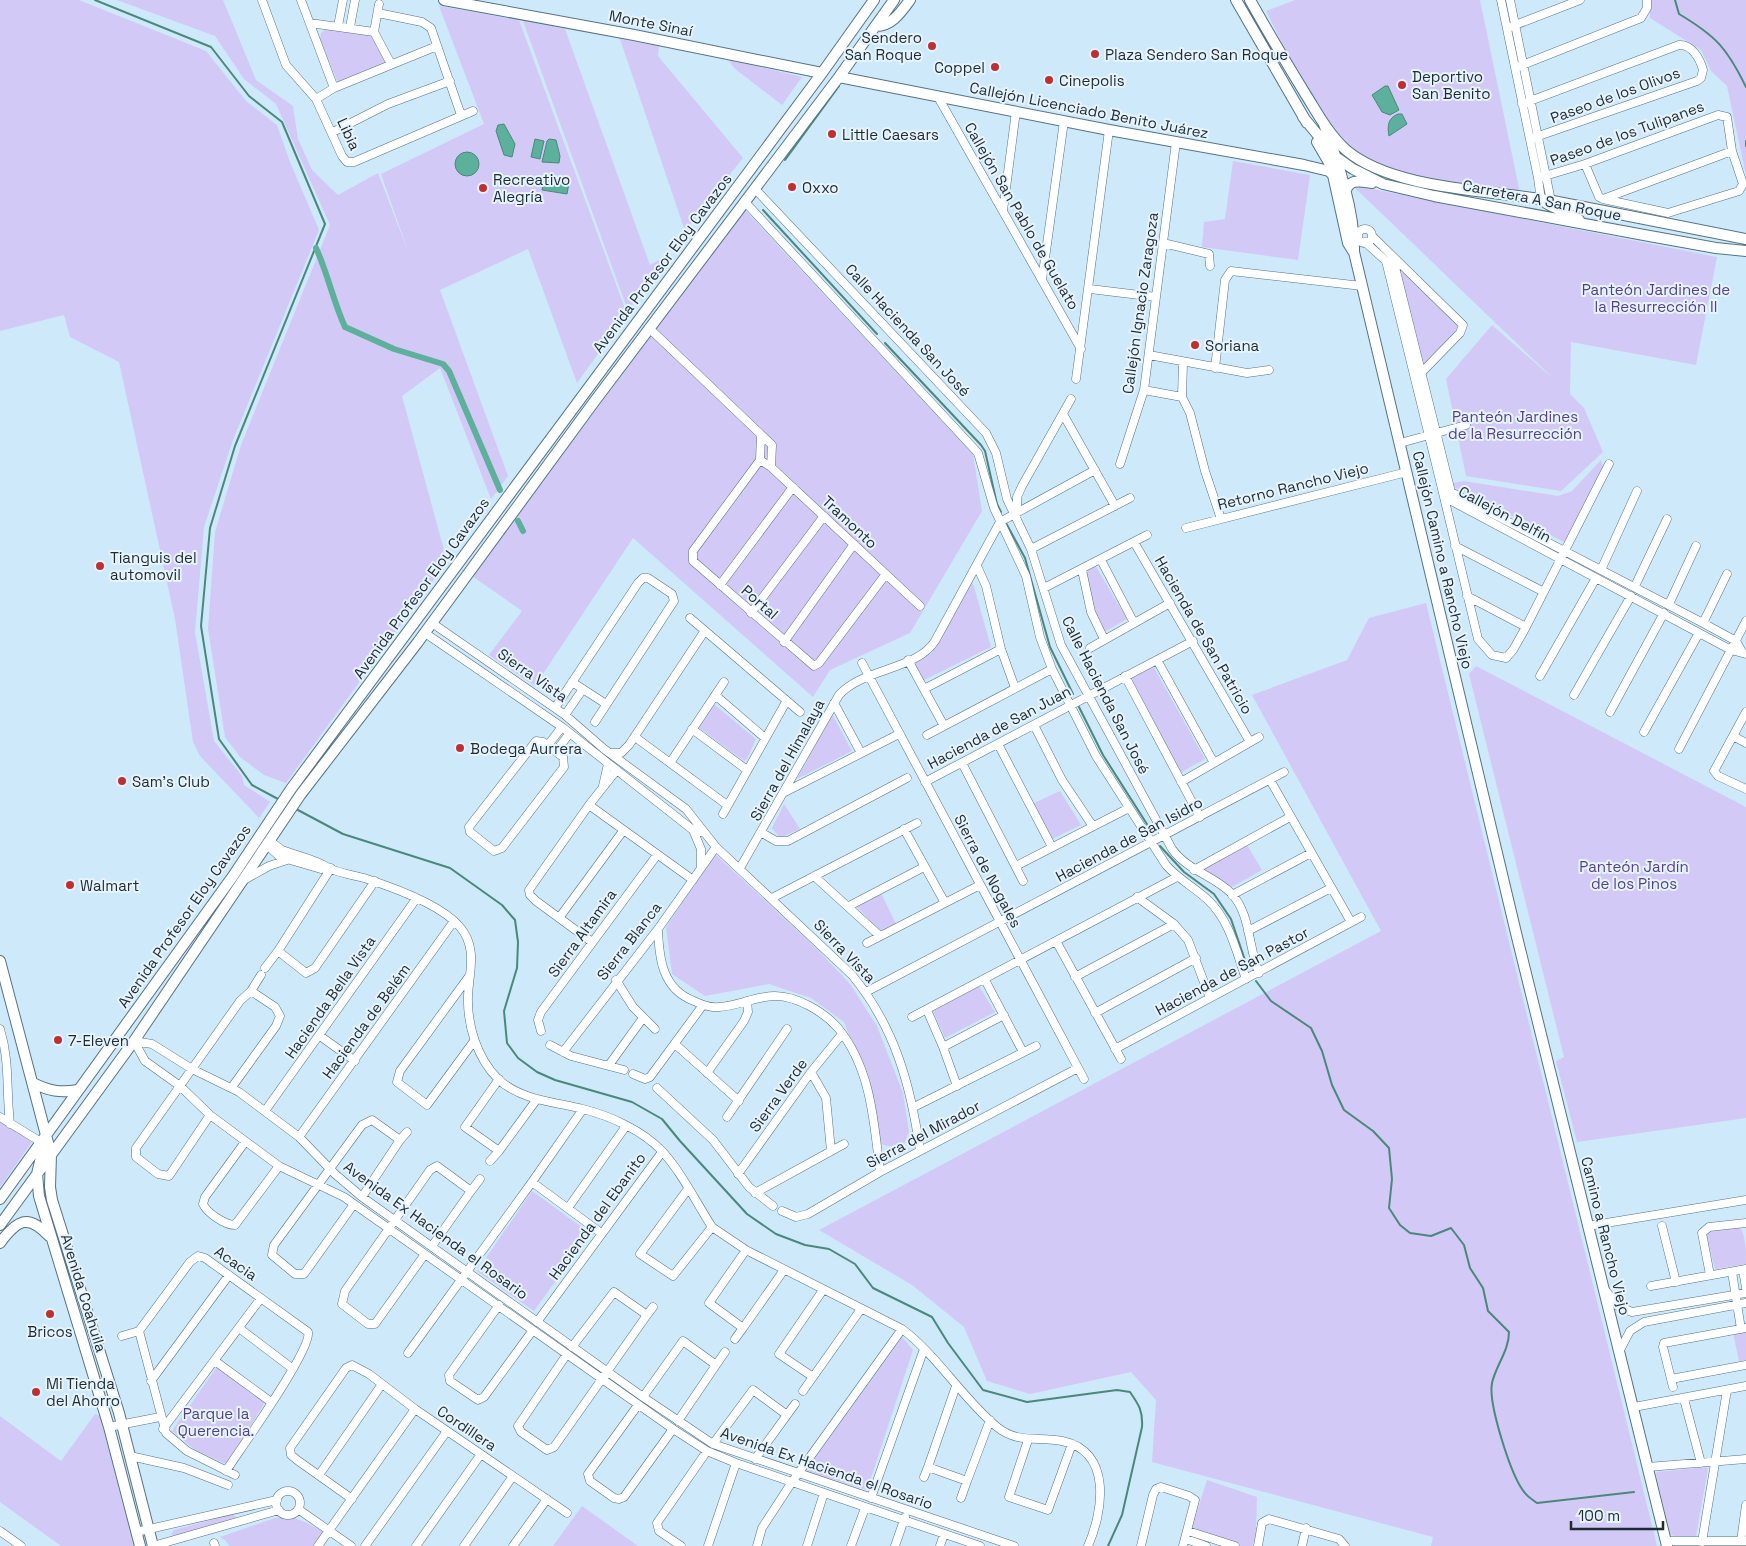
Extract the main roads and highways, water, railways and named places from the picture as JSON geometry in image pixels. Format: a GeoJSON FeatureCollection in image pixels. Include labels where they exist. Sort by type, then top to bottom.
{"type":"FeatureCollection","features":[{"type":"Feature","properties":{"kind":"main road","name":"Monte Sinaí"},"geometry":{"type":"LineString","coordinates":[[444,0],[634,35],[822,73]]}},
{"type":"Feature","properties":{"kind":"main road","name":"Avenida Profesor Eloy Cavazos"},"geometry":{"type":"LineString","coordinates":[[0,1199],[233,876],[291,788],[822,73],[874,0]]}},
{"type":"Feature","properties":{"kind":"main road","name":"Avenida Profesor Eloy Cavazos"},"geometry":{"type":"LineString","coordinates":[[1,1226],[134,1041],[301,794],[839,77],[893,0]]}},
{"type":"Feature","properties":{"kind":"main road"},"geometry":{"type":"LineString","coordinates":[[876,26],[885,25],[893,20],[910,0]]}},
{"type":"Feature","properties":{"kind":"main road"},"geometry":{"type":"LineString","coordinates":[[1236,0],[1303,117],[1335,163]]}},
{"type":"Feature","properties":{"kind":"main road","name":"Carretera A San Roque"},"geometry":{"type":"LineString","coordinates":[[1250,0],[1324,124],[1344,148],[1363,162],[1383,171],[1424,182],[1546,201]]}},
{"type":"Feature","properties":{"kind":"main road"},"geometry":{"type":"LineString","coordinates":[[1274,66],[1283,71],[1297,91],[1305,92]]}},
{"type":"Feature","properties":{"kind":"main road","name":"Callejón Licenciado Benito Juárez"},"geometry":{"type":"LineString","coordinates":[[839,77],[1109,130],[1304,165],[1328,172],[1335,163]]}},
{"type":"Feature","properties":{"kind":"main road"},"geometry":{"type":"LineString","coordinates":[[1324,124],[1335,163],[1348,243],[1354,252]]}},
{"type":"Feature","properties":{"kind":"main road"},"geometry":{"type":"LineString","coordinates":[[1304,165],[1335,163],[1350,159],[1370,171],[1383,171]]}},
{"type":"Feature","properties":{"kind":"main road","name":"Carretera A San Roque"},"geometry":{"type":"LineString","coordinates":[[1335,163],[1382,184],[1716,248],[1743,250]]}},
{"type":"Feature","properties":{"kind":"main road","name":"Callejón Camino a Rancho Viejo"},"geometry":{"type":"LineString","coordinates":[[1335,163],[1358,235],[1354,252],[1516,933]]}},
{"type":"Feature","properties":{"kind":"main road"},"geometry":{"type":"LineString","coordinates":[[1345,194],[1347,187],[1357,180],[1382,184]]}},
{"type":"Feature","properties":{"kind":"main road"},"geometry":{"type":"LineString","coordinates":[[1510,210],[1521,206],[1538,208],[1546,201]]}},
{"type":"Feature","properties":{"kind":"main road"},"geometry":{"type":"LineString","coordinates":[[1546,201],[1746,239]]}},
{"type":"Feature","properties":{"kind":"main road"},"geometry":{"type":"LineString","coordinates":[[1546,201],[1571,214],[1582,223]]}},
{"type":"Feature","properties":{"kind":"main road","name":"Carretera A San Roque"},"geometry":{"type":"LineString","coordinates":[[1629,217],[1657,230],[1717,242],[1743,250]]}},
{"type":"Feature","properties":{"kind":"main road"},"geometry":{"type":"LineString","coordinates":[[614,376],[610,374],[608,369],[615,351]]}},
{"type":"Feature","properties":{"kind":"main road"},"geometry":{"type":"LineString","coordinates":[[594,402],[603,382],[601,378],[595,377]]}},
{"type":"Feature","properties":{"kind":"main road"},"geometry":{"type":"LineString","coordinates":[[405,635],[412,630],[428,627],[426,614],[429,602]]}},
{"type":"Feature","properties":{"kind":"main road","name":"Camino a Rancho Viejo"},"geometry":{"type":"LineString","coordinates":[[1516,933],[1667,1543]]}},
{"type":"Feature","properties":{"kind":"main road","name":"Avenida Coahuila"},"geometry":{"type":"LineString","coordinates":[[0,961],[33,1083],[43,1139],[51,1154],[50,1181],[52,1200],[122,1424],[153,1546]]}},
{"type":"Feature","properties":{"kind":"main road"},"geometry":{"type":"LineString","coordinates":[[100,1061],[120,1046],[134,1041],[134,1021],[142,1003]]}},
{"type":"Feature","properties":{"kind":"main road"},"geometry":{"type":"LineString","coordinates":[[33,1083],[51,1092],[78,1090]]}},
{"type":"Feature","properties":{"kind":"main road","name":"Avenida Coahuila"},"geometry":{"type":"LineString","coordinates":[[43,1139],[37,1174],[38,1186],[52,1242],[110,1427],[140,1546]]}},
{"type":"Feature","properties":{"kind":"main road"},"geometry":{"type":"LineString","coordinates":[[38,1186],[43,1177],[50,1181]]}},
{"type":"Feature","properties":{"kind":"main road"},"geometry":{"type":"LineString","coordinates":[[0,1243],[16,1225],[27,1221],[38,1224],[60,1249],[65,1240]]}},
{"type":"Feature","properties":{"kind":"waterway"},"geometry":{"type":"LineString","coordinates":[[95,0],[211,47],[249,96],[282,122],[325,224],[235,446],[210,528],[201,626],[219,739],[252,785],[278,799]]}},
{"type":"Feature","properties":{"kind":"waterway"},"geometry":{"type":"LineString","coordinates":[[1675,0],[1679,14],[1702,29],[1719,44],[1733,62],[1746,87]]}},
{"type":"Feature","properties":{"kind":"waterway"},"geometry":{"type":"LineString","coordinates":[[785,160],[839,86]]}},
{"type":"Feature","properties":{"kind":"waterway"},"geometry":{"type":"LineString","coordinates":[[1746,141],[1746,146]]}},
{"type":"Feature","properties":{"kind":"waterway"},"geometry":{"type":"LineString","coordinates":[[763,210],[877,334]]}},
{"type":"Feature","properties":{"kind":"waterway"},"geometry":{"type":"LineString","coordinates":[[316,248],[345,327],[394,349],[443,364],[449,371],[500,490]]}},
{"type":"Feature","properties":{"kind":"waterway"},"geometry":{"type":"LineString","coordinates":[[885,343],[981,445],[985,451],[997,504],[1001,512]]}},
{"type":"Feature","properties":{"kind":"waterway"},"geometry":{"type":"LineString","coordinates":[[518,521],[523,531]]}},
{"type":"Feature","properties":{"kind":"waterway"},"geometry":{"type":"LineString","coordinates":[[1006,523],[1025,558],[1050,647],[1073,694]]}},
{"type":"Feature","properties":{"kind":"waterway"},"geometry":{"type":"LineString","coordinates":[[1079,707],[1103,755],[1152,832]]}},
{"type":"Feature","properties":{"kind":"waterway"},"geometry":{"type":"LineString","coordinates":[[296,809],[343,834],[450,868],[502,905],[515,920],[518,942],[517,968],[504,1011],[507,1043],[518,1058],[537,1072],[555,1080],[632,1102],[662,1119],[747,1214],[776,1234],[805,1245],[829,1249],[855,1264],[873,1288],[932,1317],[948,1343],[983,1390],[1027,1402],[1117,1390],[1130,1392],[1140,1408],[1142,1427],[1122,1515],[1108,1546]]}},
{"type":"Feature","properties":{"kind":"waterway"},"geometry":{"type":"LineString","coordinates":[[1160,846],[1184,872],[1214,894],[1231,919],[1248,969]]}},
{"type":"Feature","properties":{"kind":"waterway"},"geometry":{"type":"LineString","coordinates":[[1256,981],[1271,1001],[1311,1028],[1322,1051],[1332,1085],[1344,1110],[1373,1131],[1389,1148],[1392,1179],[1389,1208],[1400,1225],[1410,1233],[1431,1236],[1451,1228],[1464,1245],[1470,1268],[1483,1288],[1488,1311],[1509,1332],[1505,1352],[1492,1383],[1492,1393],[1497,1422],[1507,1456],[1513,1472],[1525,1493],[1537,1503],[1634,1492]]}},
{"type":"Feature","properties":{"kind":"place","name":"Sendero San Roque"},"geometry":{"type":"Point","coordinates":[932,46]}},
{"type":"Feature","properties":{"kind":"place","name":"Plaza Sendero San Roque"},"geometry":{"type":"Point","coordinates":[1095,54]}},
{"type":"Feature","properties":{"kind":"place","name":"Coppel"},"geometry":{"type":"Point","coordinates":[995,67]}},
{"type":"Feature","properties":{"kind":"place","name":"Cinepolis"},"geometry":{"type":"Point","coordinates":[1049,80]}},
{"type":"Feature","properties":{"kind":"place","name":"Deportivo San Benito"},"geometry":{"type":"Point","coordinates":[1402,85]}},
{"type":"Feature","properties":{"kind":"place","name":"Little Caesars"},"geometry":{"type":"Point","coordinates":[832,134]}},
{"type":"Feature","properties":{"kind":"place","name":"Oxxo"},"geometry":{"type":"Point","coordinates":[792,187]}},
{"type":"Feature","properties":{"kind":"place","name":"Recreativo Alegría"},"geometry":{"type":"Point","coordinates":[483,188]}},
{"type":"Feature","properties":{"kind":"place","name":"Soriana"},"geometry":{"type":"Point","coordinates":[1195,345]}},
{"type":"Feature","properties":{"kind":"place","name":"Tianguis del automovil"},"geometry":{"type":"Point","coordinates":[100,566]}},
{"type":"Feature","properties":{"kind":"place","name":"Bodega Aurrera"},"geometry":{"type":"Point","coordinates":[460,748]}},
{"type":"Feature","properties":{"kind":"place","name":"Sam's Club"},"geometry":{"type":"Point","coordinates":[122,781]}},
{"type":"Feature","properties":{"kind":"place","name":"Walmart"},"geometry":{"type":"Point","coordinates":[70,885]}},
{"type":"Feature","properties":{"kind":"place","name":"7-Eleven"},"geometry":{"type":"Point","coordinates":[58,1040]}},
{"type":"Feature","properties":{"kind":"place","name":"Bricos"},"geometry":{"type":"Point","coordinates":[50,1314]}},
{"type":"Feature","properties":{"kind":"place","name":"Mi Tienda del Ahorro"},"geometry":{"type":"Point","coordinates":[36,1392]}},
{"type":"Feature","properties":{"kind":"park label","name":"Panteón Jardines de la Resurrección II"},"geometry":{"type":"Point","coordinates":[1656,298]}},
{"type":"Feature","properties":{"kind":"park label","name":"Panteón Jardines de la Resurrección"},"geometry":{"type":"Point","coordinates":[1515,424]}},
{"type":"Feature","properties":{"kind":"park label","name":"Panteón Jardín de los Pinos"},"geometry":{"type":"Point","coordinates":[1634,874]}},
{"type":"Feature","properties":{"kind":"park label","name":"Parque la Querencia."},"geometry":{"type":"Point","coordinates":[216,1422]}}]}
